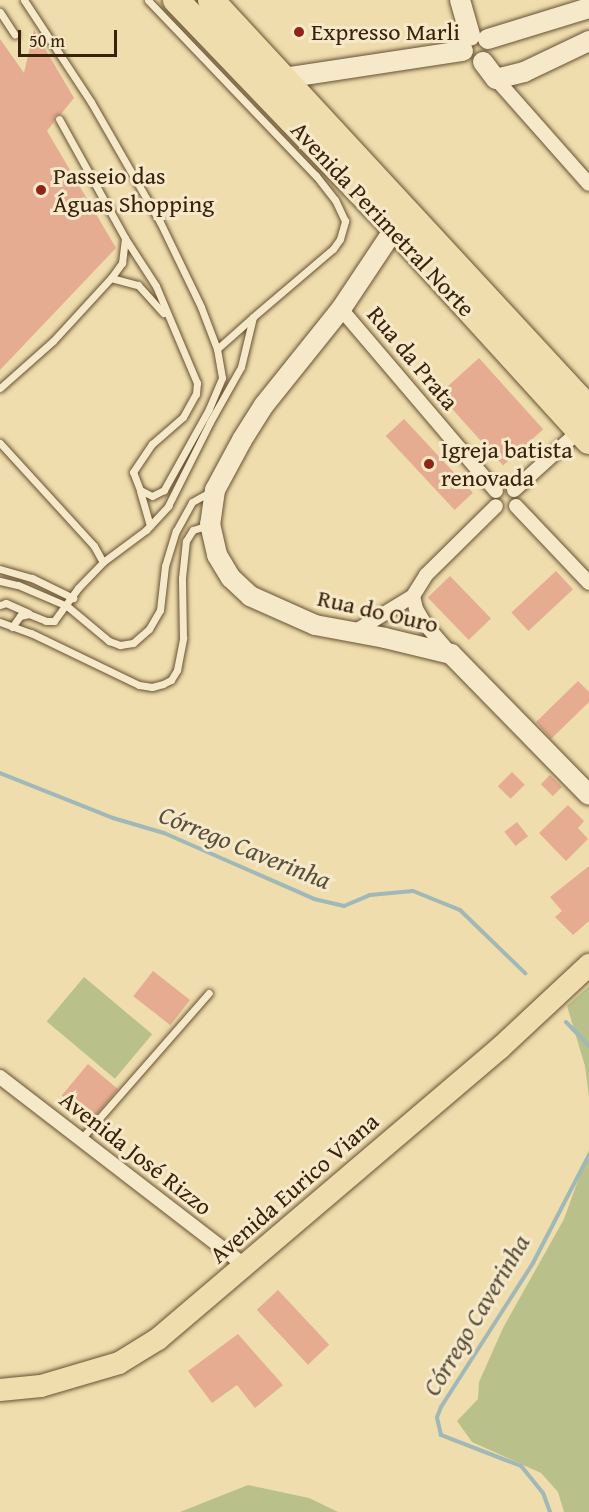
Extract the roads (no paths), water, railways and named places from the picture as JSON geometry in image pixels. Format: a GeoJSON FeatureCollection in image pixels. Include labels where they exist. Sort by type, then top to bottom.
{"type":"FeatureCollection","features":[{"type":"Feature","properties":{"kind":"highway","name":"Avenida Perimetral Norte"},"geometry":{"type":"LineString","coordinates":[[176,0],[586,427]]}},
{"type":"Feature","properties":{"kind":"highway","name":"Avenida Perimetral Norte"},"geometry":{"type":"LineString","coordinates":[[211,0],[284,78],[586,427]]}},
{"type":"Feature","properties":{"kind":"main road","name":"Avenida Eurico Viana"},"geometry":{"type":"LineString","coordinates":[[0,1390],[41,1386],[119,1363],[158,1339],[500,1048],[589,965]]}},
{"type":"Feature","properties":{"kind":"street"},"geometry":{"type":"LineString","coordinates":[[460,0],[474,42],[491,52],[483,62],[589,184]]}},
{"type":"Feature","properties":{"kind":"street"},"geometry":{"type":"LineString","coordinates":[[263,92],[269,85],[284,78],[474,42],[589,8]]}},
{"type":"Feature","properties":{"kind":"street"},"geometry":{"type":"LineString","coordinates":[[496,79],[524,72],[589,41]]}},
{"type":"Feature","properties":{"kind":"street","name":"Rua do Ouro"},"geometry":{"type":"LineString","coordinates":[[395,228],[341,309],[264,405],[215,490],[210,524],[217,555],[231,578],[250,596],[315,626],[351,634],[385,638],[451,654],[589,795]]}},
{"type":"Feature","properties":{"kind":"street","name":"Rua da Prata"},"geometry":{"type":"LineString","coordinates":[[341,309],[496,491]]}},
{"type":"Feature","properties":{"kind":"street"},"geometry":{"type":"LineString","coordinates":[[514,490],[586,427]]}},
{"type":"Feature","properties":{"kind":"street"},"geometry":{"type":"LineString","coordinates":[[503,487],[514,490],[518,498],[516,506],[506,512],[496,506],[494,499],[496,491],[503,487]]}},
{"type":"Feature","properties":{"kind":"street"},"geometry":{"type":"LineString","coordinates":[[351,634],[413,596],[426,575],[496,506]]}},
{"type":"Feature","properties":{"kind":"street"},"geometry":{"type":"LineString","coordinates":[[516,506],[589,583]]}},
{"type":"Feature","properties":{"kind":"street"},"geometry":{"type":"LineString","coordinates":[[413,596],[416,609],[425,624],[451,654]]}},
{"type":"Feature","properties":{"kind":"street","name":"Avenida José Rizzo"},"geometry":{"type":"LineString","coordinates":[[0,1077],[244,1265]]}},
{"type":"Feature","properties":{"kind":"lane"},"geometry":{"type":"LineString","coordinates":[[24,0],[92,102],[160,222],[201,307],[217,349],[222,378],[209,409],[193,433],[164,490],[152,496],[140,490]]}},
{"type":"Feature","properties":{"kind":"lane"},"geometry":{"type":"LineString","coordinates":[[148,0],[316,176],[335,200],[345,221],[333,249],[217,349]]}},
{"type":"Feature","properties":{"kind":"lane"},"geometry":{"type":"LineString","coordinates":[[0,12],[15,35]]}},
{"type":"Feature","properties":{"kind":"lane"},"geometry":{"type":"LineString","coordinates":[[59,118],[125,238],[156,286],[168,319],[191,363],[197,383],[196,394],[183,417],[152,444],[133,472],[150,526]]}},
{"type":"Feature","properties":{"kind":"lane"},"geometry":{"type":"LineString","coordinates":[[0,388],[53,341],[111,278],[122,263],[125,238]]}},
{"type":"Feature","properties":{"kind":"lane"},"geometry":{"type":"LineString","coordinates":[[111,278],[138,285],[149,294],[168,319]]}},
{"type":"Feature","properties":{"kind":"lane"},"geometry":{"type":"LineString","coordinates":[[0,605],[6,603],[46,621],[54,621],[73,598],[78,588],[103,562],[150,526],[168,506],[210,422],[234,382],[248,344],[253,317]]}},
{"type":"Feature","properties":{"kind":"lane"},"geometry":{"type":"LineString","coordinates":[[222,378],[234,382]]}},
{"type":"Feature","properties":{"kind":"lane"},"geometry":{"type":"LineString","coordinates":[[0,443],[88,539],[103,562]]}},
{"type":"Feature","properties":{"kind":"lane"},"geometry":{"type":"LineString","coordinates":[[0,581],[18,585],[67,606],[109,641],[120,645],[133,643],[149,629],[160,610],[165,566],[176,531],[192,502],[215,490]]}},
{"type":"Feature","properties":{"kind":"lane"},"geometry":{"type":"LineString","coordinates":[[0,622],[140,685],[152,687],[163,684],[171,680],[177,670],[183,638],[182,578],[186,541],[194,531],[210,524]]}},
{"type":"Feature","properties":{"kind":"lane"},"geometry":{"type":"LineString","coordinates":[[0,569],[32,578],[73,598]]}},
{"type":"Feature","properties":{"kind":"lane"},"geometry":{"type":"LineString","coordinates":[[12,627],[20,615],[29,614]]}},
{"type":"Feature","properties":{"kind":"lane"},"geometry":{"type":"LineString","coordinates":[[81,1139],[209,993]]}},
{"type":"Feature","properties":{"kind":"waterway","name":"Córrego Caverinha"},"geometry":{"type":"LineString","coordinates":[[0,773],[113,818],[164,833],[314,899],[344,906],[370,895],[413,891],[460,910],[525,973]]}},
{"type":"Feature","properties":{"kind":"waterway","name":"Córrego Caverinha"},"geometry":{"type":"LineString","coordinates":[[566,1022],[589,1046]]}},
{"type":"Feature","properties":{"kind":"waterway","name":"Córrego Caverinha"},"geometry":{"type":"LineString","coordinates":[[550,1512],[543,1493],[521,1466],[441,1435],[437,1417],[441,1407],[533,1263],[589,1155]]}},
{"type":"Feature","properties":{"kind":"place","name":"Expresso Marli"},"geometry":{"type":"Point","coordinates":[299,32]}},
{"type":"Feature","properties":{"kind":"place","name":"Passeio das Águas Shopping"},"geometry":{"type":"Point","coordinates":[41,190]}},
{"type":"Feature","properties":{"kind":"place","name":"Igreja batista renovada"},"geometry":{"type":"Point","coordinates":[429,464]}}]}
